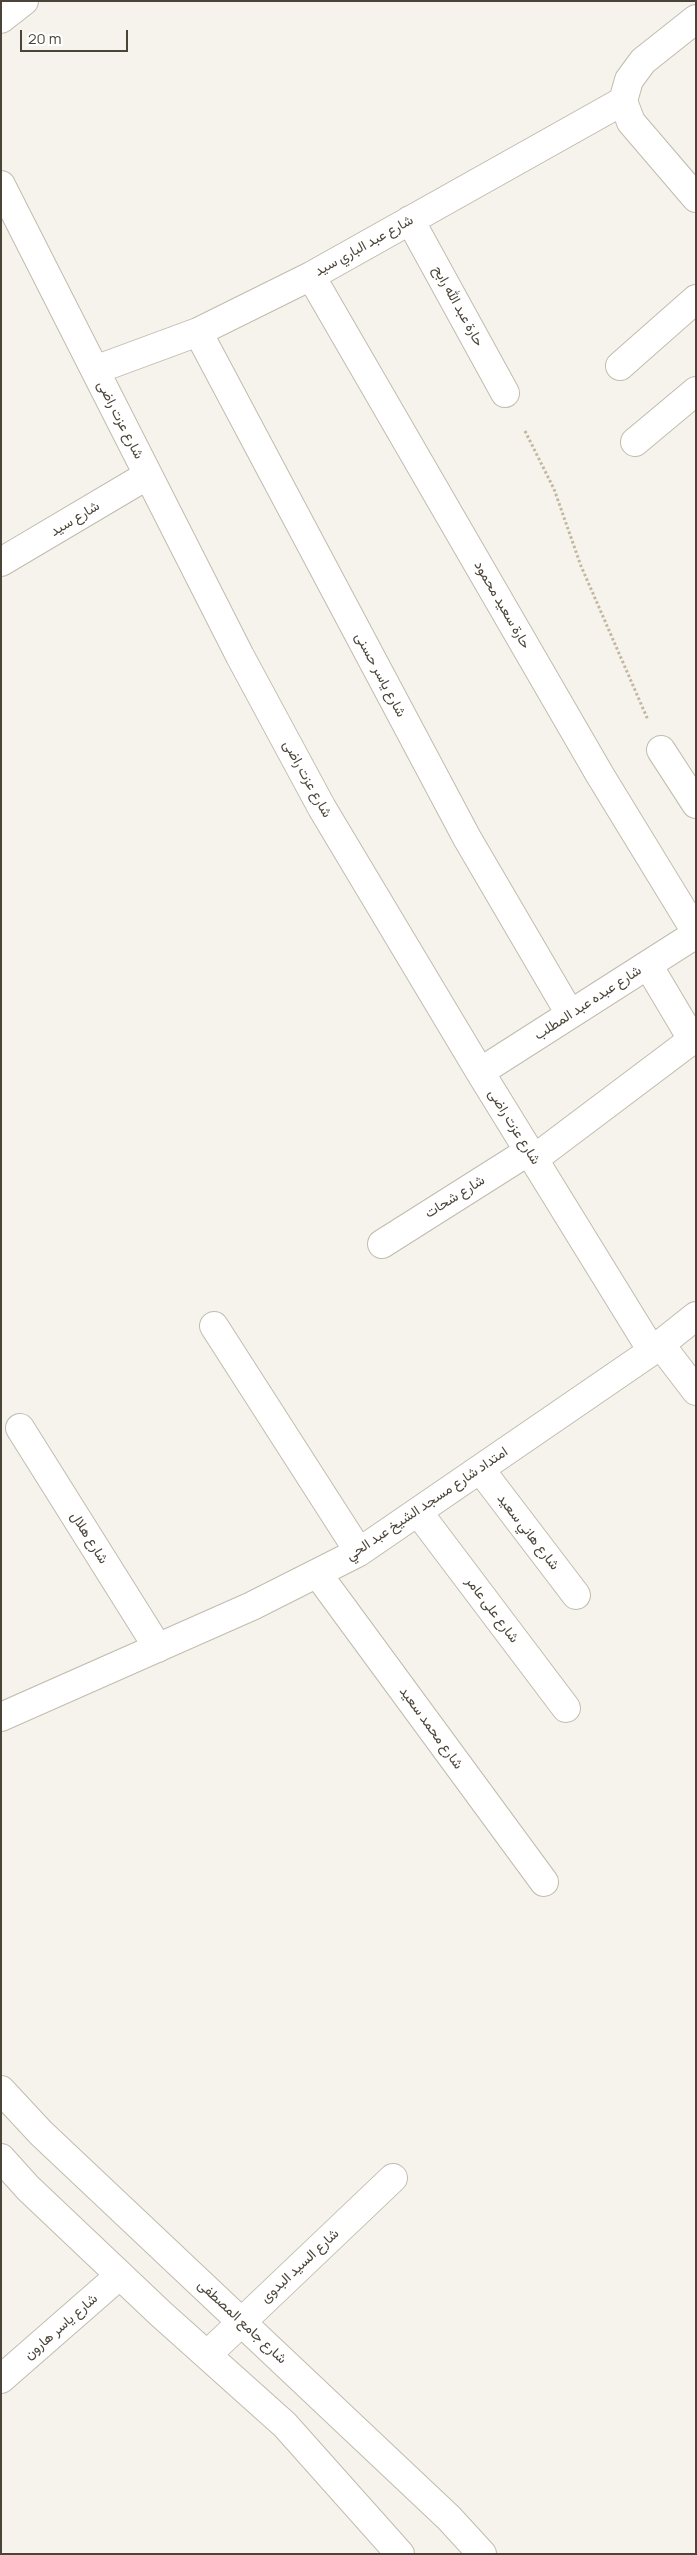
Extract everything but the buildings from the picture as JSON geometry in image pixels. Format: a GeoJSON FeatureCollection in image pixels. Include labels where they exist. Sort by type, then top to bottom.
{"type":"FeatureCollection","features":[{"type":"Feature","properties":{"kind":"street"},"geometry":{"type":"LineString","coordinates":[[1,19],[24,1]]}},
{"type":"Feature","properties":{"kind":"street"},"geometry":{"type":"LineString","coordinates":[[696,19],[643,61],[629,80],[623,101],[631,122],[696,198]]}},
{"type":"Feature","properties":{"kind":"street","name":"شارع عبد الباري سيد"},"geometry":{"type":"LineString","coordinates":[[95,370],[198,332],[311,276],[623,101]]}},
{"type":"Feature","properties":{"kind":"street","name":"شارع عزت راضى"},"geometry":{"type":"LineString","coordinates":[[1,185],[240,656],[322,808],[480,1072],[532,1155],[656,1348],[696,1391]]}},
{"type":"Feature","properties":{"kind":"street","name":"حارة عبد الله رابح"},"geometry":{"type":"LineString","coordinates":[[410,220],[506,393]]}},
{"type":"Feature","properties":{"kind":"street","name":"حارة سعيد محمود"},"geometry":{"type":"LineString","coordinates":[[311,276],[600,775],[696,933]]}},
{"type":"Feature","properties":{"kind":"street"},"geometry":{"type":"LineString","coordinates":[[620,366],[696,299]]}},
{"type":"Feature","properties":{"kind":"street","name":"شارع ياسر حسنى"},"geometry":{"type":"LineString","coordinates":[[198,332],[467,838],[570,1014]]}},
{"type":"Feature","properties":{"kind":"street"},"geometry":{"type":"LineString","coordinates":[[635,442],[696,392]]}},
{"type":"Feature","properties":{"kind":"street","name":"شارع سيد"},"geometry":{"type":"LineString","coordinates":[[1,562],[148,475]]}},
{"type":"Feature","properties":{"kind":"street"},"geometry":{"type":"LineString","coordinates":[[661,750],[696,804]]}},
{"type":"Feature","properties":{"kind":"street","name":"شارع عبده عبد المطلب"},"geometry":{"type":"LineString","coordinates":[[480,1072],[696,933]]}},
{"type":"Feature","properties":{"kind":"street"},"geometry":{"type":"LineString","coordinates":[[648,964],[694,1038]]}},
{"type":"Feature","properties":{"kind":"street","name":"شارع شحات"},"geometry":{"type":"LineString","coordinates":[[382,1244],[532,1155],[694,1038]]}},
{"type":"Feature","properties":{"kind":"street","name":"امتداد شارع مسجد الشيخ عبد الحي"},"geometry":{"type":"LineString","coordinates":[[1,1716],[252,1606],[359,1552],[656,1348],[696,1316]]}},
{"type":"Feature","properties":{"kind":"street"},"geometry":{"type":"LineString","coordinates":[[214,1326],[359,1552]]}},
{"type":"Feature","properties":{"kind":"street","name":"شارع هلال"},"geometry":{"type":"LineString","coordinates":[[20,1428],[158,1648]]}},
{"type":"Feature","properties":{"kind":"street","name":"شارع هاني سعيد"},"geometry":{"type":"LineString","coordinates":[[480,1469],[576,1594]]}},
{"type":"Feature","properties":{"kind":"street","name":"شارع على عامر"},"geometry":{"type":"LineString","coordinates":[[418,1512],[566,1708]]}},
{"type":"Feature","properties":{"kind":"street","name":"شارع محمد سعيد"},"geometry":{"type":"LineString","coordinates":[[317,1573],[544,1882]]}},
{"type":"Feature","properties":{"kind":"street","name":"شارع جامع المصطفى"},"geometry":{"type":"LineString","coordinates":[[1,2090],[41,2133],[442,2511],[482,2554]]}},
{"type":"Feature","properties":{"kind":"street"},"geometry":{"type":"LineString","coordinates":[[1,2158],[28,2188],[120,2275],[285,2425],[400,2554]]}},
{"type":"Feature","properties":{"kind":"street","name":"شارع السيد البدوى"},"geometry":{"type":"LineString","coordinates":[[207,2355],[393,2178]]}},
{"type":"Feature","properties":{"kind":"street","name":"شارع ياسر هارون"},"geometry":{"type":"LineString","coordinates":[[1,2379],[120,2275]]}},
{"type":"Feature","properties":{"kind":"path"},"geometry":{"type":"LineString","coordinates":[[525,431],[554,489],[581,566],[661,750]]}}]}
